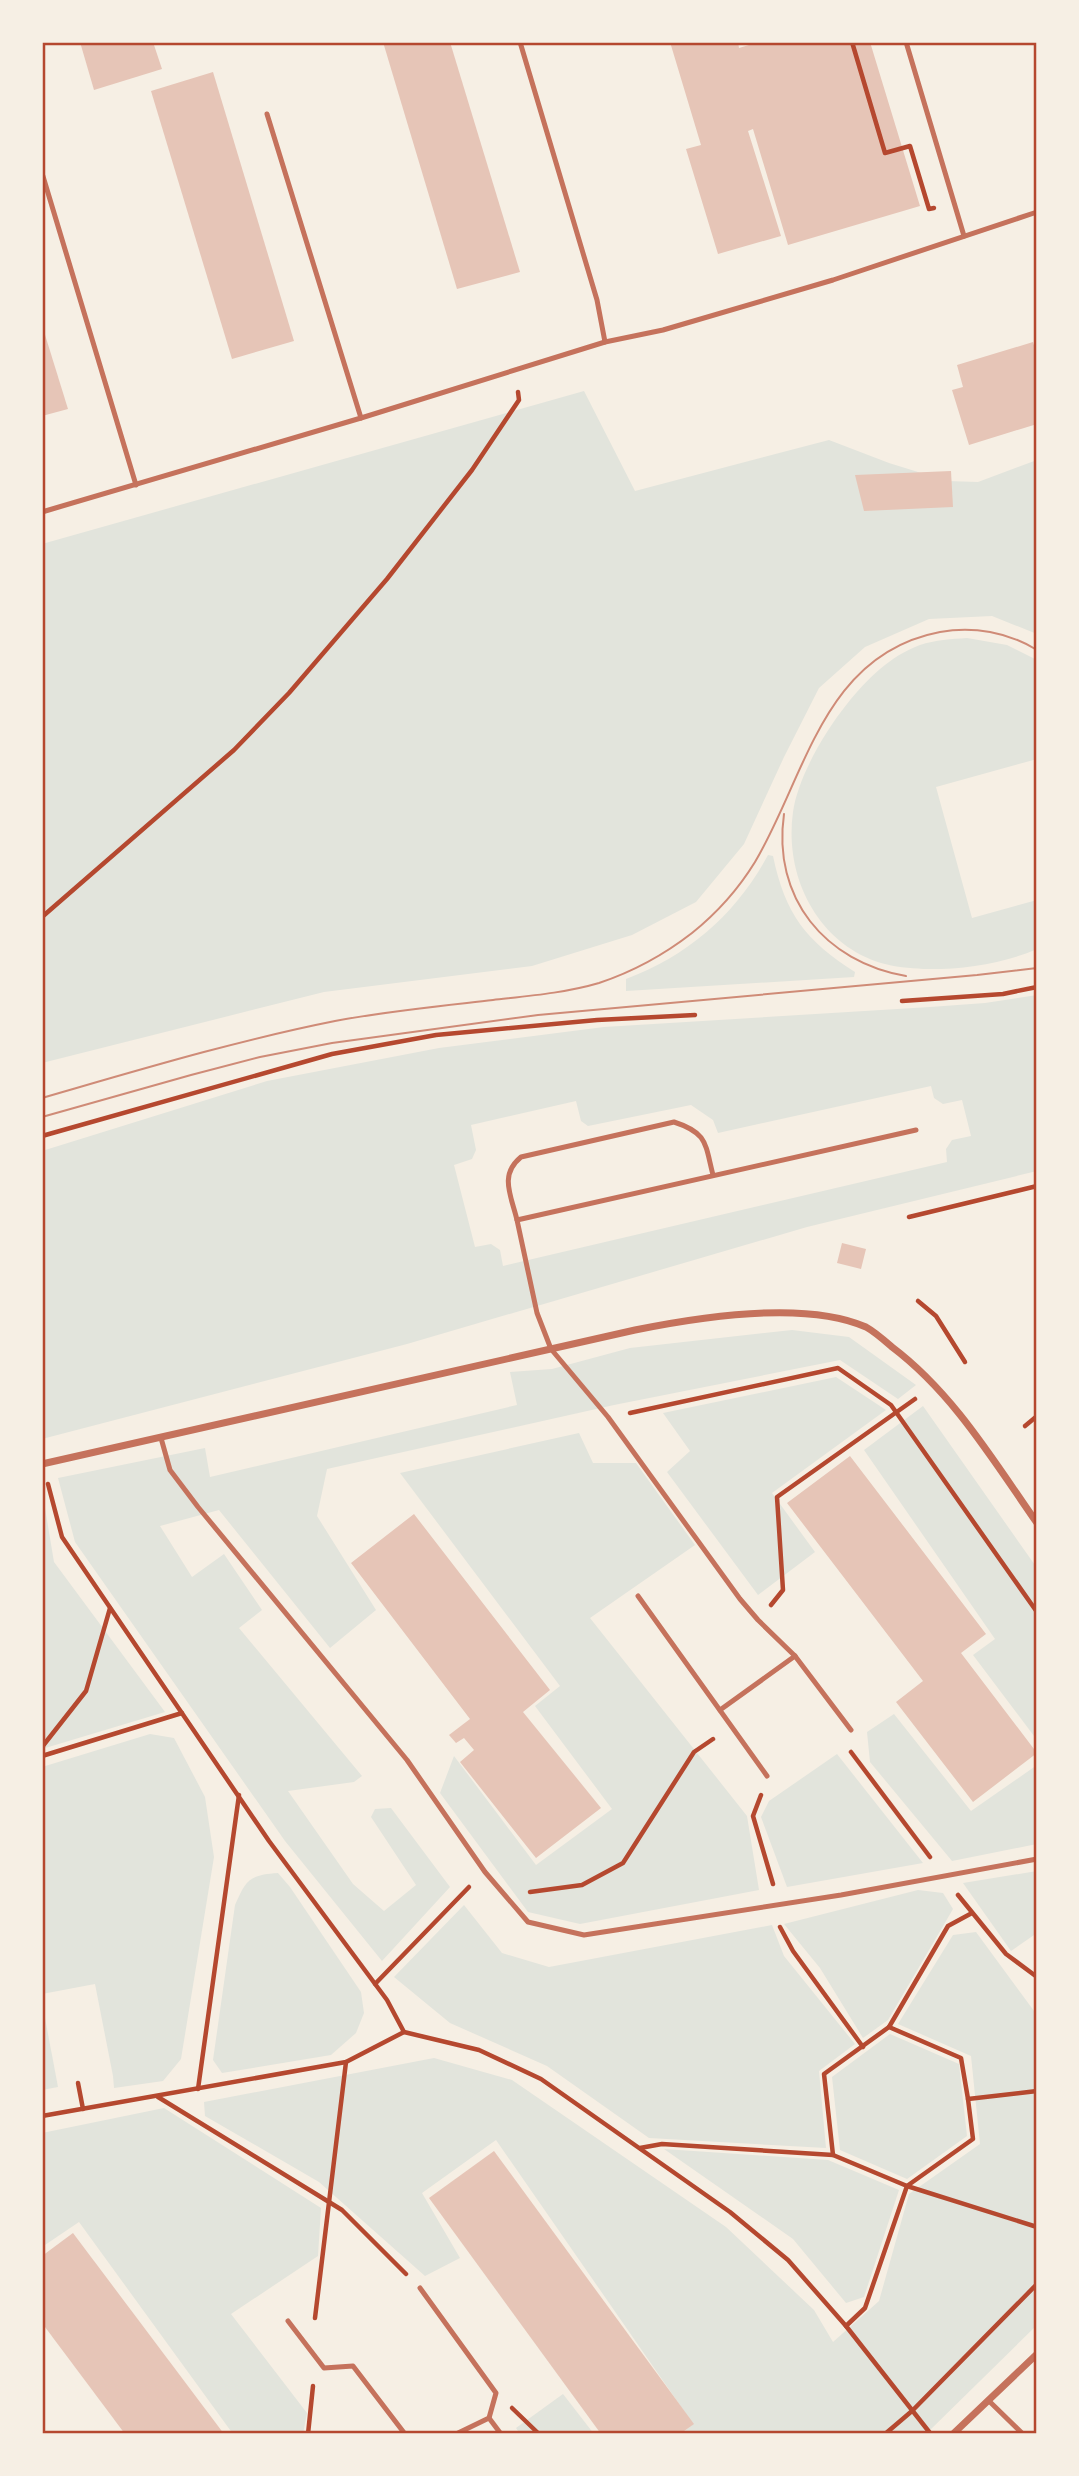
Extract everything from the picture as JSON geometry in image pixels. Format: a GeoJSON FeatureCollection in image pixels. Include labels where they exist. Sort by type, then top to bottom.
{"type":"FeatureCollection","features":[{"type":"Feature","properties":{"kind":"street"},"geometry":{"type":"LineString","coordinates":[[42,1464],[663,1324],[770,1313],[826,1316],[867,1328],[910,1360],[936,1384],[1037,1522]]}},
{"type":"Feature","properties":{"kind":"street"},"geometry":{"type":"LineString","coordinates":[[953,2434],[1037,2354]]}},
{"type":"Feature","properties":{"kind":"lane"},"geometry":{"type":"LineString","coordinates":[[520,42],[597,300],[606,342]]}},
{"type":"Feature","properties":{"kind":"lane"},"geometry":{"type":"LineString","coordinates":[[906,42],[964,236]]}},
{"type":"Feature","properties":{"kind":"lane"},"geometry":{"type":"LineString","coordinates":[[267,114],[361,418]]}},
{"type":"Feature","properties":{"kind":"lane"},"geometry":{"type":"LineString","coordinates":[[42,173],[136,485]]}},
{"type":"Feature","properties":{"kind":"lane"},"geometry":{"type":"LineString","coordinates":[[42,512],[606,342],[663,330],[768,299],[1037,212]]}},
{"type":"Feature","properties":{"kind":"lane"},"geometry":{"type":"LineString","coordinates":[[713,1175],[705,1142],[695,1129],[674,1122],[521,1157],[511,1165],[507,1178],[537,1312],[551,1349],[608,1417],[758,1620],[795,1656],[851,1730]]}},
{"type":"Feature","properties":{"kind":"lane"},"geometry":{"type":"LineString","coordinates":[[517,1220],[916,1130]]}},
{"type":"Feature","properties":{"kind":"lane"},"geometry":{"type":"LineString","coordinates":[[161,1438],[170,1470],[198,1507],[407,1760],[485,1872],[528,1922],[584,1935],[841,1895],[1037,1858]]}},
{"type":"Feature","properties":{"kind":"lane"},"geometry":{"type":"LineString","coordinates":[[638,1596],[767,1776]]}},
{"type":"Feature","properties":{"kind":"lane"},"geometry":{"type":"LineString","coordinates":[[720,1710],[795,1656]]}},
{"type":"Feature","properties":{"kind":"lane"},"geometry":{"type":"LineString","coordinates":[[420,2288],[496,2393],[489,2418],[456,2434]]}},
{"type":"Feature","properties":{"kind":"lane"},"geometry":{"type":"LineString","coordinates":[[288,2321],[324,2368],[353,2366],[405,2434]]}},
{"type":"Feature","properties":{"kind":"lane"},"geometry":{"type":"LineString","coordinates":[[988,2400],[1023,2434]]}},
{"type":"Feature","properties":{"kind":"lane"},"geometry":{"type":"LineString","coordinates":[[489,2418],[501,2434]]}},
{"type":"Feature","properties":{"kind":"path"},"geometry":{"type":"LineString","coordinates":[[852,42],[885,153],[910,146],[929,209]]}},
{"type":"Feature","properties":{"kind":"path"},"geometry":{"type":"LineString","coordinates":[[42,918],[234,750],[289,693],[387,579],[472,470],[519,400],[517,370]]}},
{"type":"Feature","properties":{"kind":"path"},"geometry":{"type":"LineString","coordinates":[[902,1001],[1003,994],[1037,987]]}},
{"type":"Feature","properties":{"kind":"path"},"geometry":{"type":"LineString","coordinates":[[42,1136],[319,1058],[410,1039],[583,1021],[695,1015]]}},
{"type":"Feature","properties":{"kind":"path"},"geometry":{"type":"LineString","coordinates":[[909,1217],[1037,1186]]}},
{"type":"Feature","properties":{"kind":"path"},"geometry":{"type":"LineString","coordinates":[[918,1301],[936,1316],[965,1362]]}},
{"type":"Feature","properties":{"kind":"path"},"geometry":{"type":"LineString","coordinates":[[608,1417],[838,1368],[891,1405],[1037,1612]]}},
{"type":"Feature","properties":{"kind":"path"},"geometry":{"type":"LineString","coordinates":[[758,1620],[783,1590],[777,1497],[896,1412]]}},
{"type":"Feature","properties":{"kind":"path"},"geometry":{"type":"LineString","coordinates":[[1025,1426],[1037,1416]]}},
{"type":"Feature","properties":{"kind":"path"},"geometry":{"type":"LineString","coordinates":[[42,1464],[62,1537],[239,1796],[375,1984],[404,2032]]}},
{"type":"Feature","properties":{"kind":"path"},"geometry":{"type":"LineString","coordinates":[[42,1747],[86,1691],[110,1607]]}},
{"type":"Feature","properties":{"kind":"path"},"geometry":{"type":"LineString","coordinates":[[42,1756],[182,1713]]}},
{"type":"Feature","properties":{"kind":"path"},"geometry":{"type":"LineString","coordinates":[[523,1893],[582,1885],[623,1863],[694,1752],[731,1727]]}},
{"type":"Feature","properties":{"kind":"path"},"geometry":{"type":"LineString","coordinates":[[851,1730],[851,1752],[928,1856]]}},
{"type":"Feature","properties":{"kind":"path"},"geometry":{"type":"LineString","coordinates":[[767,1776],[753,1816],[772,1883]]}},
{"type":"Feature","properties":{"kind":"path"},"geometry":{"type":"LineString","coordinates":[[198,2089],[239,1796]]}},
{"type":"Feature","properties":{"kind":"path"},"geometry":{"type":"LineString","coordinates":[[375,1984],[460,1895]]}},
{"type":"Feature","properties":{"kind":"path"},"geometry":{"type":"LineString","coordinates":[[958,1895],[1006,1954],[1037,1977]]}},
{"type":"Feature","properties":{"kind":"path"},"geometry":{"type":"LineString","coordinates":[[778,1904],[780,1927],[793,1951],[863,2047]]}},
{"type":"Feature","properties":{"kind":"path"},"geometry":{"type":"LineString","coordinates":[[833,2155],[824,2074],[889,2027],[948,1926],[972,1913]]}},
{"type":"Feature","properties":{"kind":"path"},"geometry":{"type":"LineString","coordinates":[[846,2326],[865,2308],[907,2186],[973,2139],[961,2058],[889,2027]]}},
{"type":"Feature","properties":{"kind":"path"},"geometry":{"type":"LineString","coordinates":[[42,2116],[346,2062],[404,2032],[479,2050],[541,2079],[730,2212],[788,2260],[846,2326],[931,2434]]}},
{"type":"Feature","properties":{"kind":"path"},"geometry":{"type":"LineString","coordinates":[[330,2203],[346,2062]]}},
{"type":"Feature","properties":{"kind":"path"},"geometry":{"type":"LineString","coordinates":[[78,2083],[83,2109]]}},
{"type":"Feature","properties":{"kind":"path"},"geometry":{"type":"LineString","coordinates":[[968,2099],[1037,2091]]}},
{"type":"Feature","properties":{"kind":"path"},"geometry":{"type":"LineString","coordinates":[[157,2096],[342,2210],[420,2288]]}},
{"type":"Feature","properties":{"kind":"path"},"geometry":{"type":"LineString","coordinates":[[639,2148],[663,2144],[833,2155],[907,2186],[1037,2227]]}},
{"type":"Feature","properties":{"kind":"path"},"geometry":{"type":"LineString","coordinates":[[885,2434],[912,2411],[1037,2284]]}},
{"type":"Feature","properties":{"kind":"path"},"geometry":{"type":"LineString","coordinates":[[496,2393],[539,2434]]}},
{"type":"Feature","properties":{"kind":"shaded area"},"geometry":{"type":"Polygon","coordinates":[[[584,391],[635,491],[829,440],[947,481],[978,482],[1037,460],[1037,634],[992,616],[929,619],[865,647],[819,688],[744,844],[696,902],[632,935],[532,966],[324,992],[42,1063],[42,544],[584,391]]]}},
{"type":"Feature","properties":{"kind":"shaded area"},"geometry":{"type":"Polygon","coordinates":[[[967,638],[1007,645],[1037,660],[1037,759],[936,787],[972,918],[1037,900],[1037,949],[1010,959],[966,967],[923,969],[881,963],[858,953],[839,940],[810,904],[800,883],[794,860],[792,836],[796,798],[806,770],[830,727],[871,677],[899,655],[920,645],[967,638]]]}},
{"type":"Feature","properties":{"kind":"shaded area"},"geometry":{"type":"Polygon","coordinates":[[[768,855],[773,856],[784,894],[800,924],[823,949],[855,972],[854,977],[626,991],[626,979],[690,945],[726,914],[768,855]]]}},
{"type":"Feature","properties":{"kind":"shaded area"},"geometry":{"type":"Polygon","coordinates":[[[1037,995],[1037,1171],[807,1227],[407,1344],[42,1439],[42,1151],[267,1081],[439,1048],[604,1027],[985,1003],[1037,995]],[[931,1086],[718,1133],[713,1120],[691,1105],[588,1126],[581,1121],[576,1101],[471,1125],[476,1150],[472,1159],[454,1165],[475,1247],[491,1244],[500,1250],[503,1266],[947,1162],[946,1149],[952,1140],[971,1136],[962,1100],[943,1104],[934,1098],[931,1086]]]}},
{"type":"Feature","properties":{"kind":"shaded area"},"geometry":{"type":"Polygon","coordinates":[[[792,1330],[849,1337],[916,1385],[898,1399],[840,1360],[614,1405],[327,1469],[317,1516],[376,1610],[330,1648],[219,1510],[160,1526],[192,1577],[224,1554],[262,1610],[239,1628],[362,1776],[354,1782],[288,1791],[353,1884],[384,1911],[416,1885],[371,1817],[375,1809],[391,1808],[450,1887],[382,1961],[285,1841],[75,1542],[58,1478],[205,1448],[210,1477],[517,1405],[510,1372],[552,1369],[630,1348],[792,1330]]]}},
{"type":"Feature","properties":{"kind":"shaded area"},"geometry":{"type":"Polygon","coordinates":[[[836,1377],[886,1410],[772,1493],[815,1552],[758,1595],[667,1472],[690,1451],[663,1413],[836,1377]]]}},
{"type":"Feature","properties":{"kind":"shaded area"},"geometry":{"type":"Polygon","coordinates":[[[923,1406],[1037,1568],[1037,1740],[973,1655],[995,1639],[864,1450],[923,1406]]]}},
{"type":"Feature","properties":{"kind":"shaded area"},"geometry":{"type":"Polygon","coordinates":[[[579,1433],[593,1463],[636,1463],[695,1545],[590,1618],[747,1816],[759,1890],[580,1924],[528,1912],[440,1793],[454,1756],[536,1865],[612,1809],[535,1706],[560,1686],[400,1473],[579,1433]]]}},
{"type":"Feature","properties":{"kind":"shaded area"},"geometry":{"type":"Polygon","coordinates":[[[42,1490],[54,1562],[165,1712],[42,1749],[42,1490]]]}},
{"type":"Feature","properties":{"kind":"shaded area"},"geometry":{"type":"Polygon","coordinates":[[[894,1714],[971,1811],[1037,1765],[1037,1844],[952,1861],[870,1762],[867,1732],[894,1714]]]}},
{"type":"Feature","properties":{"kind":"shaded area"},"geometry":{"type":"Polygon","coordinates":[[[150,1734],[174,1738],[205,1797],[214,1857],[181,2059],[163,2081],[114,2088],[95,1984],[42,1994],[42,1767],[150,1734]]]}},
{"type":"Feature","properties":{"kind":"shaded area"},"geometry":{"type":"Polygon","coordinates":[[[837,1754],[923,1863],[787,1887],[761,1817],[769,1801],[837,1754]]]}},
{"type":"Feature","properties":{"kind":"shaded area"},"geometry":{"type":"Polygon","coordinates":[[[1037,1871],[1037,1933],[1011,1951],[963,1883],[1037,1871]]]}},
{"type":"Feature","properties":{"kind":"shaded area"},"geometry":{"type":"Polygon","coordinates":[[[278,1873],[361,1992],[364,2013],[356,2033],[331,2055],[222,2073],[213,2060],[235,1905],[250,1880],[261,1875],[278,1873]]]}},
{"type":"Feature","properties":{"kind":"shaded area"},"geometry":{"type":"Polygon","coordinates":[[[918,1890],[943,1893],[953,1909],[888,2020],[863,2038],[820,1968],[784,1924],[918,1890]]]}},
{"type":"Feature","properties":{"kind":"shaded area"},"geometry":{"type":"Polygon","coordinates":[[[464,1905],[502,1953],[549,1967],[772,1925],[784,1956],[855,2044],[819,2071],[826,2148],[649,2138],[547,2066],[450,2023],[394,1977],[464,1905]]]}},
{"type":"Feature","properties":{"kind":"shaded area"},"geometry":{"type":"Polygon","coordinates":[[[976,1932],[1037,2015],[1037,2325],[926,2434],[681,2434],[693,2424],[496,2140],[422,2193],[460,2258],[425,2276],[319,2182],[205,2116],[204,2102],[434,2058],[512,2080],[726,2227],[814,2310],[833,2342],[879,2301],[909,2194],[980,2144],[971,2056],[898,2024],[953,1935],[976,1932]]]}},
{"type":"Feature","properties":{"kind":"shaded area"},"geometry":{"type":"Polygon","coordinates":[[[42,2002],[58,2087],[42,2090],[42,2002]]]}},
{"type":"Feature","properties":{"kind":"shaded area"},"geometry":{"type":"Polygon","coordinates":[[[890,2034],[959,2064],[967,2136],[907,2179],[840,2150],[832,2077],[890,2034]]]}},
{"type":"Feature","properties":{"kind":"shaded area"},"geometry":{"type":"Polygon","coordinates":[[[164,2108],[321,2208],[318,2256],[231,2314],[307,2413],[303,2434],[233,2434],[79,2222],[42,2247],[42,2133],[164,2108]]]}},
{"type":"Feature","properties":{"kind":"shaded area"},"geometry":{"type":"Polygon","coordinates":[[[664,2149],[828,2160],[899,2190],[864,2297],[846,2303],[793,2239],[664,2149]]]}},
{"type":"Feature","properties":{"kind":"shaded area"},"geometry":{"type":"Polygon","coordinates":[[[563,2394],[594,2434],[520,2434],[516,2428],[563,2394]]]}},
{"type":"Feature","properties":{"kind":"building"},"geometry":{"type":"Polygon","coordinates":[[[80,42],[153,42],[162,69],[94,90],[80,42]]]}},
{"type":"Feature","properties":{"kind":"building"},"geometry":{"type":"Polygon","coordinates":[[[383,42],[450,42],[520,272],[457,289],[383,42]]]}},
{"type":"Feature","properties":{"kind":"building"},"geometry":{"type":"Polygon","coordinates":[[[670,42],[738,42],[739,48],[759,42],[870,42],[920,206],[788,245],[753,129],[748,131],[781,236],[718,254],[686,149],[701,145],[670,42]]]}},
{"type":"Feature","properties":{"kind":"building"},"geometry":{"type":"Polygon","coordinates":[[[213,72],[294,341],[232,359],[151,91],[213,72]]]}},
{"type":"Feature","properties":{"kind":"building"},"geometry":{"type":"Polygon","coordinates":[[[42,325],[68,409],[42,416],[42,325]]]}},
{"type":"Feature","properties":{"kind":"building"},"geometry":{"type":"Polygon","coordinates":[[[1033,342],[1037,355],[1037,424],[969,445],[952,390],[963,387],[957,365],[1033,342]]]}},
{"type":"Feature","properties":{"kind":"building"},"geometry":{"type":"Polygon","coordinates":[[[951,471],[953,507],[864,511],[855,475],[951,471]]]}},
{"type":"Feature","properties":{"kind":"building"},"geometry":{"type":"Polygon","coordinates":[[[842,1243],[866,1249],[861,1269],[837,1263],[842,1243]]]}},
{"type":"Feature","properties":{"kind":"building"},"geometry":{"type":"Polygon","coordinates":[[[850,1456],[986,1634],[961,1653],[1037,1753],[973,1802],[896,1702],[923,1681],[787,1503],[850,1456]]]}},
{"type":"Feature","properties":{"kind":"building"},"geometry":{"type":"Polygon","coordinates":[[[414,1514],[550,1690],[523,1712],[601,1808],[536,1858],[460,1762],[474,1750],[464,1738],[456,1743],[449,1735],[470,1719],[351,1563],[414,1514]]]}},
{"type":"Feature","properties":{"kind":"building"},"geometry":{"type":"Polygon","coordinates":[[[494,2151],[694,2424],[680,2434],[601,2434],[429,2198],[494,2151]]]}},
{"type":"Feature","properties":{"kind":"building"},"geometry":{"type":"Polygon","coordinates":[[[73,2233],[224,2434],[125,2434],[42,2323],[42,2256],[73,2233]]]}},
{"type":"Feature","properties":{"kind":"tram line"},"geometry":{"type":"LineString","coordinates":[[42,1098],[187,1056],[298,1029],[355,1017],[560,992],[599,983],[636,968],[682,941],[735,891],[755,862],[773,828],[823,723],[843,692],[869,665],[901,645],[952,630],[990,632],[1037,650]]}},
{"type":"Feature","properties":{"kind":"tram line"},"geometry":{"type":"LineString","coordinates":[[784,814],[782,845],[787,873],[796,898],[810,921],[829,941],[851,957],[906,976]]}},
{"type":"Feature","properties":{"kind":"tram line"},"geometry":{"type":"LineString","coordinates":[[42,1117],[260,1057],[332,1043],[538,1015],[1037,968]]}}]}
